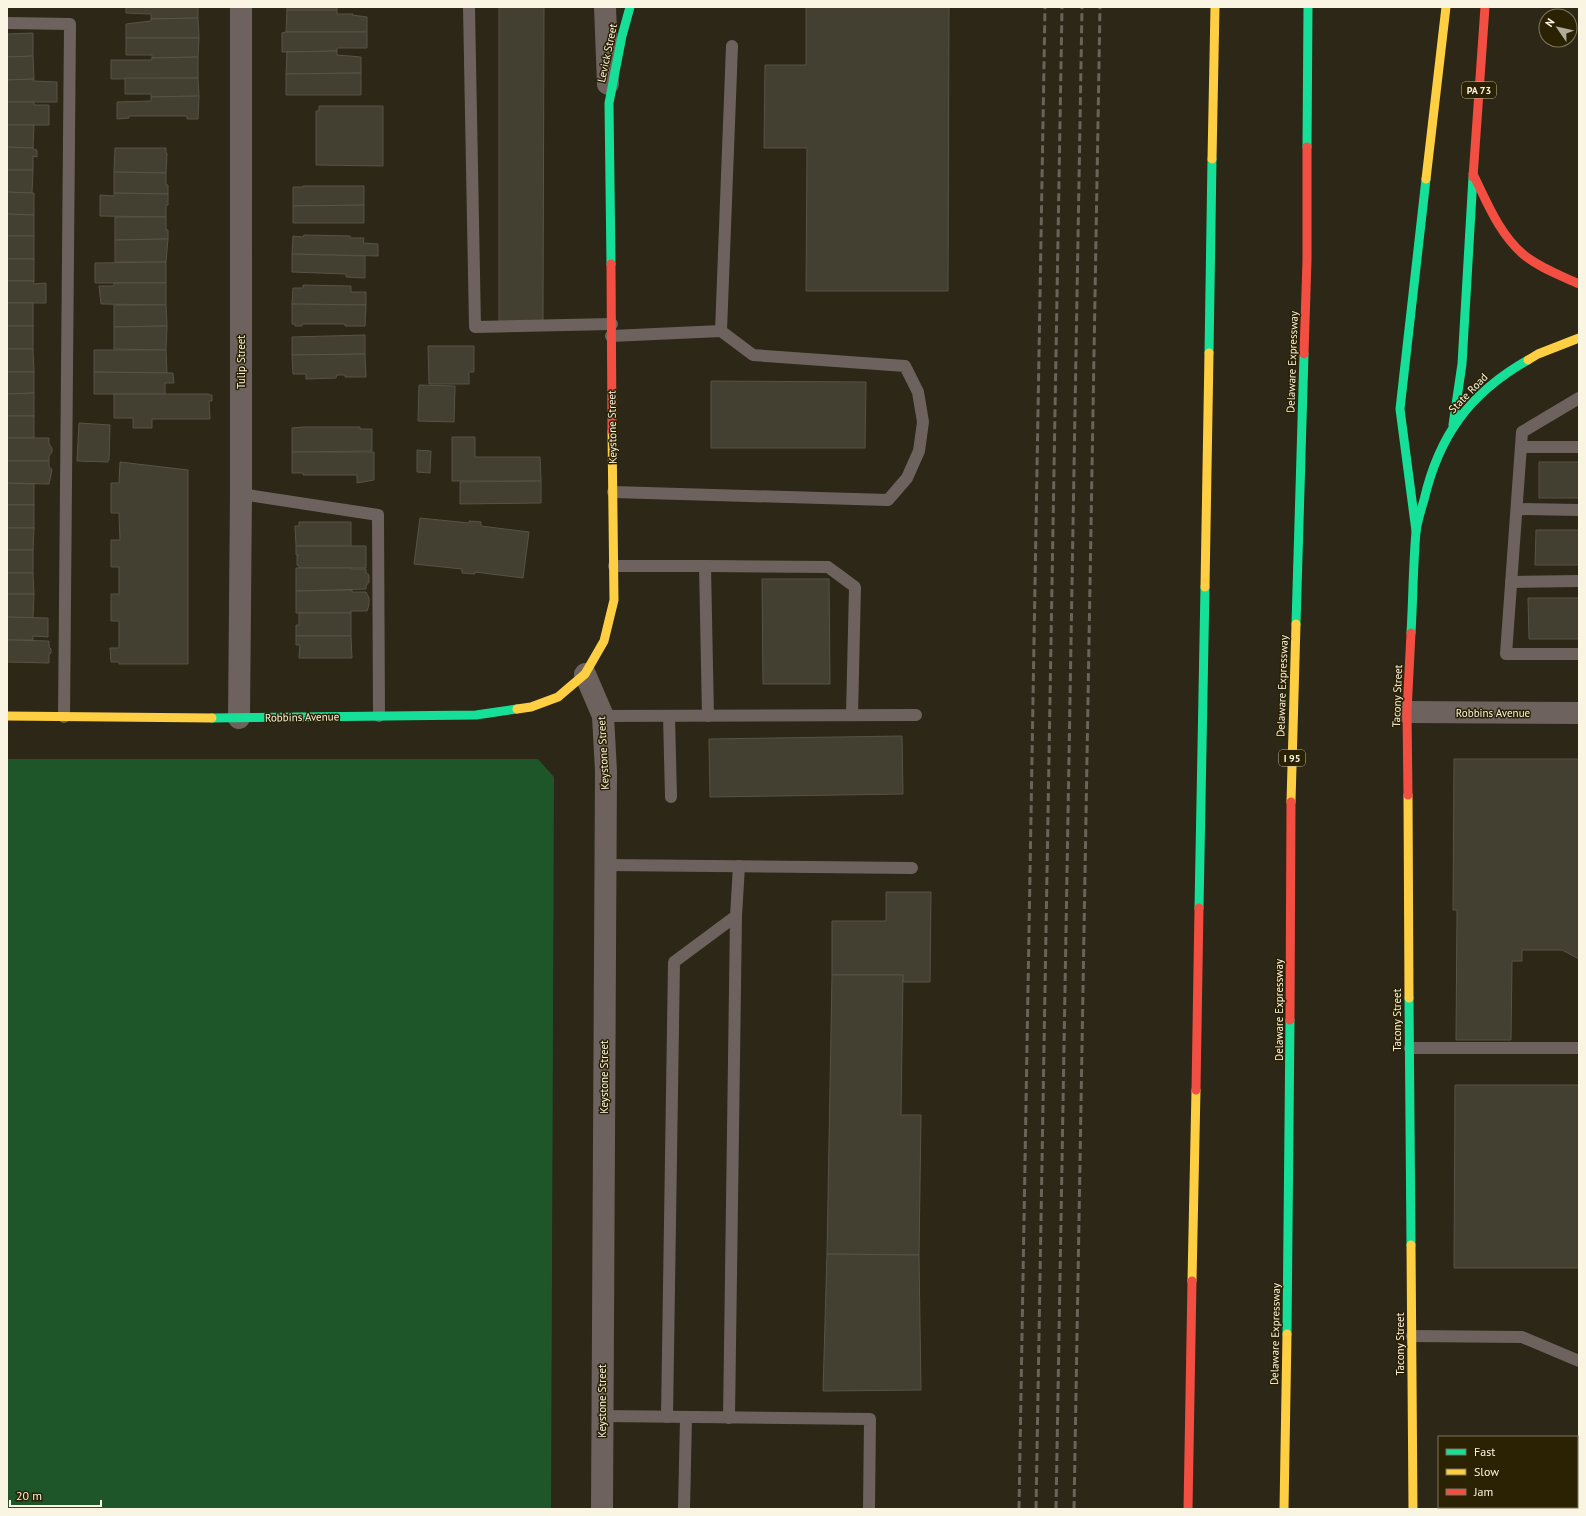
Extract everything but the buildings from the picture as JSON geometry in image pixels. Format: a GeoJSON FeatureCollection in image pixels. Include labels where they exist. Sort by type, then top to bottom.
{"type":"FeatureCollection","features":[{"type":"Feature","properties":{"kind":"main road","name":"Levick Street"},"geometry":{"type":"LineString","coordinates":[[609,104],[622,36],[630,7]]}},
{"type":"Feature","properties":{"kind":"main road"},"geometry":{"type":"LineString","coordinates":[[1188,1509],[1215,7]]}},
{"type":"Feature","properties":{"kind":"main road","name":"Delaware Expressway"},"geometry":{"type":"LineString","coordinates":[[1284,1509],[1290,1138],[1291,788],[1307,260],[1308,7]]}},
{"type":"Feature","properties":{"kind":"main road"},"geometry":{"type":"LineString","coordinates":[[1416,531],[1400,410],[1446,7]]}},
{"type":"Feature","properties":{"kind":"main road","name":"PA 73"},"geometry":{"type":"LineString","coordinates":[[1486,7],[1473,173],[1490,209],[1504,232],[1518,249],[1541,266],[1579,284]]}},
{"type":"Feature","properties":{"kind":"main road","name":"Keystone Street"},"geometry":{"type":"LineString","coordinates":[[585,674],[604,641],[614,600],[609,104]]}},
{"type":"Feature","properties":{"kind":"main road"},"geometry":{"type":"LineString","coordinates":[[1453,426],[1462,364],[1473,173]]}},
{"type":"Feature","properties":{"kind":"main road","name":"State Road"},"geometry":{"type":"LineString","coordinates":[[1416,531],[1428,481],[1438,454],[1453,426],[1471,403],[1506,373],[1538,354],[1579,338]]}},
{"type":"Feature","properties":{"kind":"main road","name":"Tacony Street"},"geometry":{"type":"LineString","coordinates":[[1413,1509],[1407,712],[1416,531]]}},
{"type":"Feature","properties":{"kind":"main road","name":"Robbins Avenue"},"geometry":{"type":"LineString","coordinates":[[7,716],[238,718],[476,715],[530,707],[558,697],[585,674]]}},
{"type":"Feature","properties":{"kind":"street","name":"Tulip Street"},"geometry":{"type":"LineString","coordinates":[[238,718],[241,494],[241,7]]}},
{"type":"Feature","properties":{"kind":"street","name":"Keystone Street"},"geometry":{"type":"LineString","coordinates":[[605,7],[609,104]]}},
{"type":"Feature","properties":{"kind":"street","name":"Keystone Street"},"geometry":{"type":"LineString","coordinates":[[585,674],[603,716],[606,771],[602,1509]]}},
{"type":"Feature","properties":{"kind":"street","name":"Robbins Avenue"},"geometry":{"type":"LineString","coordinates":[[1407,712],[1579,713]]}},
{"type":"Feature","properties":{"kind":"lane"},"geometry":{"type":"LineString","coordinates":[[469,7],[475,327],[721,331],[753,355],[905,366],[918,392],[923,422],[919,451],[907,478],[888,500],[613,492]]}},
{"type":"Feature","properties":{"kind":"lane"},"geometry":{"type":"LineString","coordinates":[[7,23],[70,24],[64,717]]}},
{"type":"Feature","properties":{"kind":"lane"},"geometry":{"type":"LineString","coordinates":[[721,331],[732,46]]}},
{"type":"Feature","properties":{"kind":"lane"},"geometry":{"type":"LineString","coordinates":[[1579,398],[1522,432],[1506,654],[1579,654]]}},
{"type":"Feature","properties":{"kind":"lane"},"geometry":{"type":"LineString","coordinates":[[1521,447],[1579,447]]}},
{"type":"Feature","properties":{"kind":"lane"},"geometry":{"type":"LineString","coordinates":[[241,494],[378,515],[379,716]]}},
{"type":"Feature","properties":{"kind":"lane"},"geometry":{"type":"LineString","coordinates":[[1517,509],[1579,510]]}},
{"type":"Feature","properties":{"kind":"lane"},"geometry":{"type":"LineString","coordinates":[[614,566],[828,567],[855,587],[852,714]]}},
{"type":"Feature","properties":{"kind":"lane"},"geometry":{"type":"LineString","coordinates":[[705,566],[708,716]]}},
{"type":"Feature","properties":{"kind":"lane"},"geometry":{"type":"LineString","coordinates":[[1511,582],[1579,581]]}},
{"type":"Feature","properties":{"kind":"lane"},"geometry":{"type":"LineString","coordinates":[[603,716],[916,714]]}},
{"type":"Feature","properties":{"kind":"lane"},"geometry":{"type":"LineString","coordinates":[[669,716],[671,797]]}},
{"type":"Feature","properties":{"kind":"lane"},"geometry":{"type":"LineString","coordinates":[[605,865],[912,868]]}},
{"type":"Feature","properties":{"kind":"lane"},"geometry":{"type":"LineString","coordinates":[[730,1418],[736,916],[739,866]]}},
{"type":"Feature","properties":{"kind":"lane"},"geometry":{"type":"LineString","coordinates":[[667,1417],[674,962],[736,916]]}},
{"type":"Feature","properties":{"kind":"lane"},"geometry":{"type":"LineString","coordinates":[[1410,1048],[1579,1048]]}},
{"type":"Feature","properties":{"kind":"lane"},"geometry":{"type":"LineString","coordinates":[[1412,1336],[1522,1337],[1579,1361]]}},
{"type":"Feature","properties":{"kind":"lane"},"geometry":{"type":"LineString","coordinates":[[602,1416],[870,1419],[869,1509]]}},
{"type":"Feature","properties":{"kind":"lane"},"geometry":{"type":"LineString","coordinates":[[684,1509],[686,1418]]}},
{"type":"Feature","properties":{"kind":"green space"},"geometry":{"type":"Polygon","coordinates":[[[7,759],[538,759],[554,777],[551,1509],[7,1509],[7,759]]]}},
{"type":"Feature","properties":{"kind":"railway"},"geometry":{"type":"LineString","coordinates":[[1019,1509],[1045,7]]}},
{"type":"Feature","properties":{"kind":"railway"},"geometry":{"type":"LineString","coordinates":[[1036,1509],[1062,7]]}},
{"type":"Feature","properties":{"kind":"railway"},"geometry":{"type":"LineString","coordinates":[[1056,1509],[1082,7]]}},
{"type":"Feature","properties":{"kind":"railway"},"geometry":{"type":"LineString","coordinates":[[1074,1509],[1100,7]]}},
{"type":"Feature","properties":{"kind":"traffic: fast"},"geometry":{"type":"LineString","coordinates":[[611,264],[609,103],[622,36],[630,7]]}},
{"type":"Feature","properties":{"kind":"traffic: fast"},"geometry":{"type":"LineString","coordinates":[[1307,147],[1308,7]]}},
{"type":"Feature","properties":{"kind":"traffic: fast"},"geometry":{"type":"LineString","coordinates":[[1209,353],[1212,159]]}},
{"type":"Feature","properties":{"kind":"traffic: fast"},"geometry":{"type":"LineString","coordinates":[[1453,425],[1462,364],[1473,177]]}},
{"type":"Feature","properties":{"kind":"traffic: fast"},"geometry":{"type":"LineString","coordinates":[[1416,531],[1400,409],[1426,179]]}},
{"type":"Feature","properties":{"kind":"traffic: fast"},"geometry":{"type":"LineString","coordinates":[[1296,624],[1304,354]]}},
{"type":"Feature","properties":{"kind":"traffic: fast"},"geometry":{"type":"LineString","coordinates":[[1411,633],[1414,557],[1417,528],[1430,477],[1438,455],[1460,418],[1474,402],[1489,387],[1507,373],[1528,360]]}},
{"type":"Feature","properties":{"kind":"traffic: fast"},"geometry":{"type":"LineString","coordinates":[[1199,908],[1205,587]]}},
{"type":"Feature","properties":{"kind":"traffic: fast"},"geometry":{"type":"LineString","coordinates":[[212,718],[476,715],[517,709]]}},
{"type":"Feature","properties":{"kind":"traffic: fast"},"geometry":{"type":"LineString","coordinates":[[1409,998],[1411,1245]]}},
{"type":"Feature","properties":{"kind":"traffic: fast"},"geometry":{"type":"LineString","coordinates":[[1287,1334],[1290,1020]]}},
{"type":"Feature","properties":{"kind":"traffic: slow"},"geometry":{"type":"LineString","coordinates":[[1212,159],[1215,7]]}},
{"type":"Feature","properties":{"kind":"traffic: slow"},"geometry":{"type":"LineString","coordinates":[[1426,179],[1446,7]]}},
{"type":"Feature","properties":{"kind":"traffic: slow"},"geometry":{"type":"LineString","coordinates":[[1528,360],[1538,354],[1579,338]]}},
{"type":"Feature","properties":{"kind":"traffic: slow"},"geometry":{"type":"LineString","coordinates":[[1205,587],[1209,353]]}},
{"type":"Feature","properties":{"kind":"traffic: slow"},"geometry":{"type":"LineString","coordinates":[[517,709],[531,707],[558,697],[585,674],[604,641],[614,600],[612,431]]}},
{"type":"Feature","properties":{"kind":"traffic: slow"},"geometry":{"type":"LineString","coordinates":[[1291,802],[1296,624]]}},
{"type":"Feature","properties":{"kind":"traffic: slow"},"geometry":{"type":"LineString","coordinates":[[7,716],[212,718]]}},
{"type":"Feature","properties":{"kind":"traffic: slow"},"geometry":{"type":"LineString","coordinates":[[1408,795],[1409,998]]}},
{"type":"Feature","properties":{"kind":"traffic: slow"},"geometry":{"type":"LineString","coordinates":[[1192,1281],[1196,1090]]}},
{"type":"Feature","properties":{"kind":"traffic: slow"},"geometry":{"type":"LineString","coordinates":[[1411,1245],[1413,1509]]}},
{"type":"Feature","properties":{"kind":"traffic: slow"},"geometry":{"type":"LineString","coordinates":[[1284,1509],[1287,1334]]}},
{"type":"Feature","properties":{"kind":"traffic: jam"},"geometry":{"type":"LineString","coordinates":[[1473,177],[1485,7]]}},
{"type":"Feature","properties":{"kind":"traffic: jam"},"geometry":{"type":"LineString","coordinates":[[1304,354],[1307,260],[1307,147]]}},
{"type":"Feature","properties":{"kind":"traffic: jam"},"geometry":{"type":"LineString","coordinates":[[1473,174],[1494,217],[1515,247],[1537,264],[1579,284]]}},
{"type":"Feature","properties":{"kind":"traffic: jam"},"geometry":{"type":"LineString","coordinates":[[611,264],[612,431]]}},
{"type":"Feature","properties":{"kind":"traffic: jam"},"geometry":{"type":"LineString","coordinates":[[1408,795],[1407,712],[1411,633]]}},
{"type":"Feature","properties":{"kind":"traffic: jam"},"geometry":{"type":"LineString","coordinates":[[1290,1020],[1291,802]]}},
{"type":"Feature","properties":{"kind":"traffic: jam"},"geometry":{"type":"LineString","coordinates":[[1196,1090],[1199,908]]}},
{"type":"Feature","properties":{"kind":"traffic: jam"},"geometry":{"type":"LineString","coordinates":[[1188,1509],[1192,1281]]}}]}
